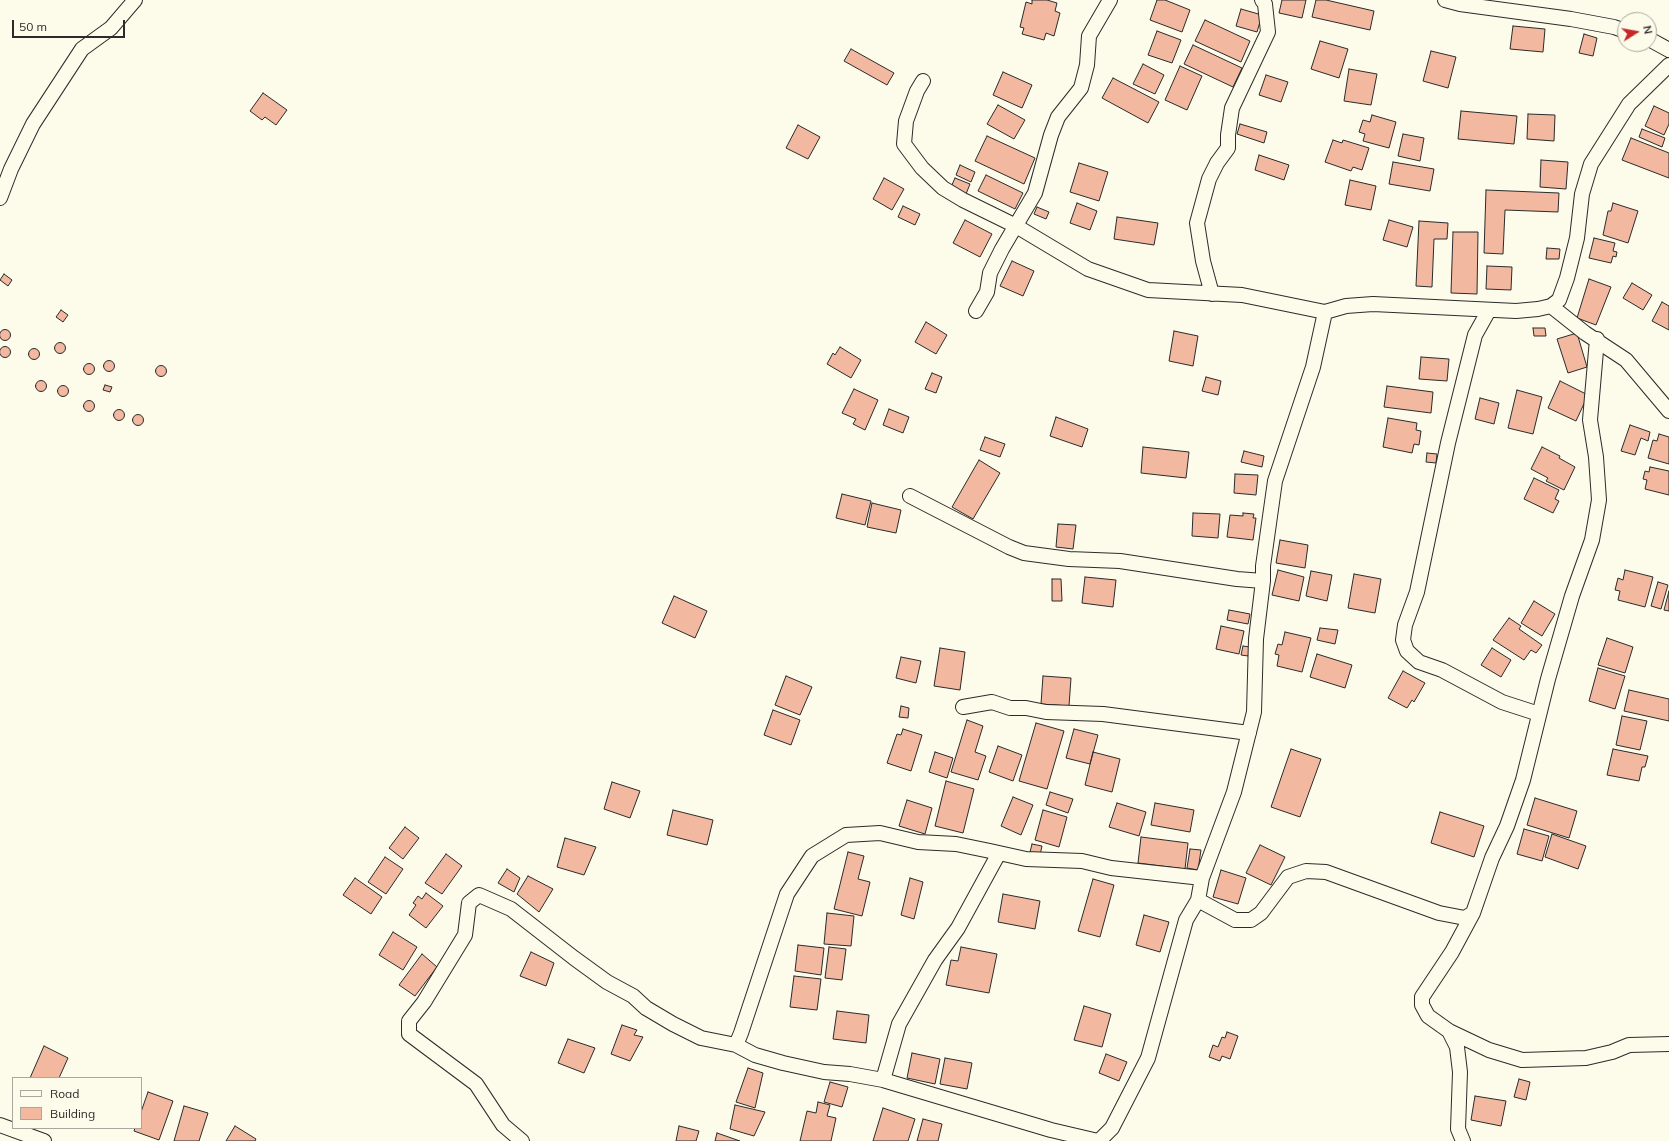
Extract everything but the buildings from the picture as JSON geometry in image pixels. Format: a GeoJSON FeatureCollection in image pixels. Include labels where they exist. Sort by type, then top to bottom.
{"type":"FeatureCollection","features":[{"type":"Feature","properties":{"kind":"street"},"geometry":{"type":"LineString","coordinates":[[0,198],[33,124],[82,49],[111,28],[136,0]]}},
{"type":"Feature","properties":{"kind":"street"},"geometry":{"type":"LineString","coordinates":[[976,311],[987,292],[990,273],[1035,192],[1051,134],[1058,117],[1081,88],[1087,65],[1089,36],[1110,0]]}},
{"type":"Feature","properties":{"kind":"street"},"geometry":{"type":"LineString","coordinates":[[1212,294],[1203,261],[1197,223],[1209,179],[1217,163],[1228,148],[1228,135],[1232,108],[1268,32],[1265,4],[1262,0]]}},
{"type":"Feature","properties":{"kind":"street"},"geometry":{"type":"LineString","coordinates":[[1445,0],[1460,4],[1571,18],[1617,28]]}},
{"type":"Feature","properties":{"kind":"street"},"geometry":{"type":"LineString","coordinates":[[1657,43],[1669,50]]}},
{"type":"Feature","properties":{"kind":"street"},"geometry":{"type":"LineString","coordinates":[[923,81],[917,91],[906,121],[904,144],[922,168],[943,188],[963,200],[1016,226],[1088,269],[1148,290],[1242,295],[1325,312],[1346,306],[1373,304],[1489,310],[1538,309],[1551,306],[1559,300],[1567,278],[1577,238],[1582,194],[1591,164],[1629,104],[1669,65]]}},
{"type":"Feature","properties":{"kind":"street"},"geometry":{"type":"LineString","coordinates":[[1551,306],[1585,333],[1597,339],[1626,360],[1668,407]]}},
{"type":"Feature","properties":{"kind":"street"},"geometry":{"type":"LineString","coordinates":[[1489,310],[1475,335],[1448,443],[1417,592],[1405,625],[1403,640],[1407,651],[1419,662],[1442,670],[1502,702],[1539,714]]}},
{"type":"Feature","properties":{"kind":"street"},"geometry":{"type":"LineString","coordinates":[[522,1141],[503,1125],[476,1084],[409,1034],[409,1021],[424,1002],[465,935],[469,903],[479,895],[511,909],[585,966],[608,982],[633,996],[646,1008],[701,1038],[736,1045],[755,1055],[783,1063],[824,1072],[850,1074],[883,1080],[1051,1130],[1098,1141],[1112,1128],[1148,1058],[1186,920],[1198,900],[1202,878],[1234,792],[1254,712],[1256,639],[1263,581],[1263,566],[1275,481],[1313,368],[1325,312]]}},
{"type":"Feature","properties":{"kind":"street"},"geometry":{"type":"LineString","coordinates":[[1597,339],[1590,420],[1596,457],[1599,500],[1592,540],[1572,596],[1539,714],[1521,786],[1508,826],[1492,858],[1473,913],[1452,952],[1422,997],[1422,1006],[1428,1016],[1449,1031],[1489,1050],[1522,1060],[1586,1058],[1612,1052],[1629,1045],[1669,1044]]}},
{"type":"Feature","properties":{"kind":"street"},"geometry":{"type":"LineString","coordinates":[[910,496],[1009,548],[1024,553],[1069,559],[1120,561],[1224,578],[1263,581]]}},
{"type":"Feature","properties":{"kind":"street"},"geometry":{"type":"LineString","coordinates":[[963,707],[992,702],[1010,708],[1026,708],[1046,712],[1102,714],[1249,734]]}},
{"type":"Feature","properties":{"kind":"street"},"geometry":{"type":"LineString","coordinates":[[736,1045],[786,894],[812,856],[846,835],[880,833],[918,842],[956,844],[1026,859],[1082,861],[1111,868],[1202,878]]}},
{"type":"Feature","properties":{"kind":"street"},"geometry":{"type":"LineString","coordinates":[[883,1080],[900,1024],[935,960],[958,928],[999,853]]}},
{"type":"Feature","properties":{"kind":"street"},"geometry":{"type":"LineString","coordinates":[[1198,900],[1235,920],[1251,920],[1261,913],[1288,877],[1306,871],[1326,872],[1440,913],[1465,918],[1473,913]]}},
{"type":"Feature","properties":{"kind":"street"},"geometry":{"type":"LineString","coordinates":[[1449,1031],[1457,1047],[1460,1072],[1458,1129],[1463,1141]]}},
{"type":"Feature","properties":{"kind":"street"},"geometry":{"type":"LineString","coordinates":[[0,1125],[44,1141]]}}]}
